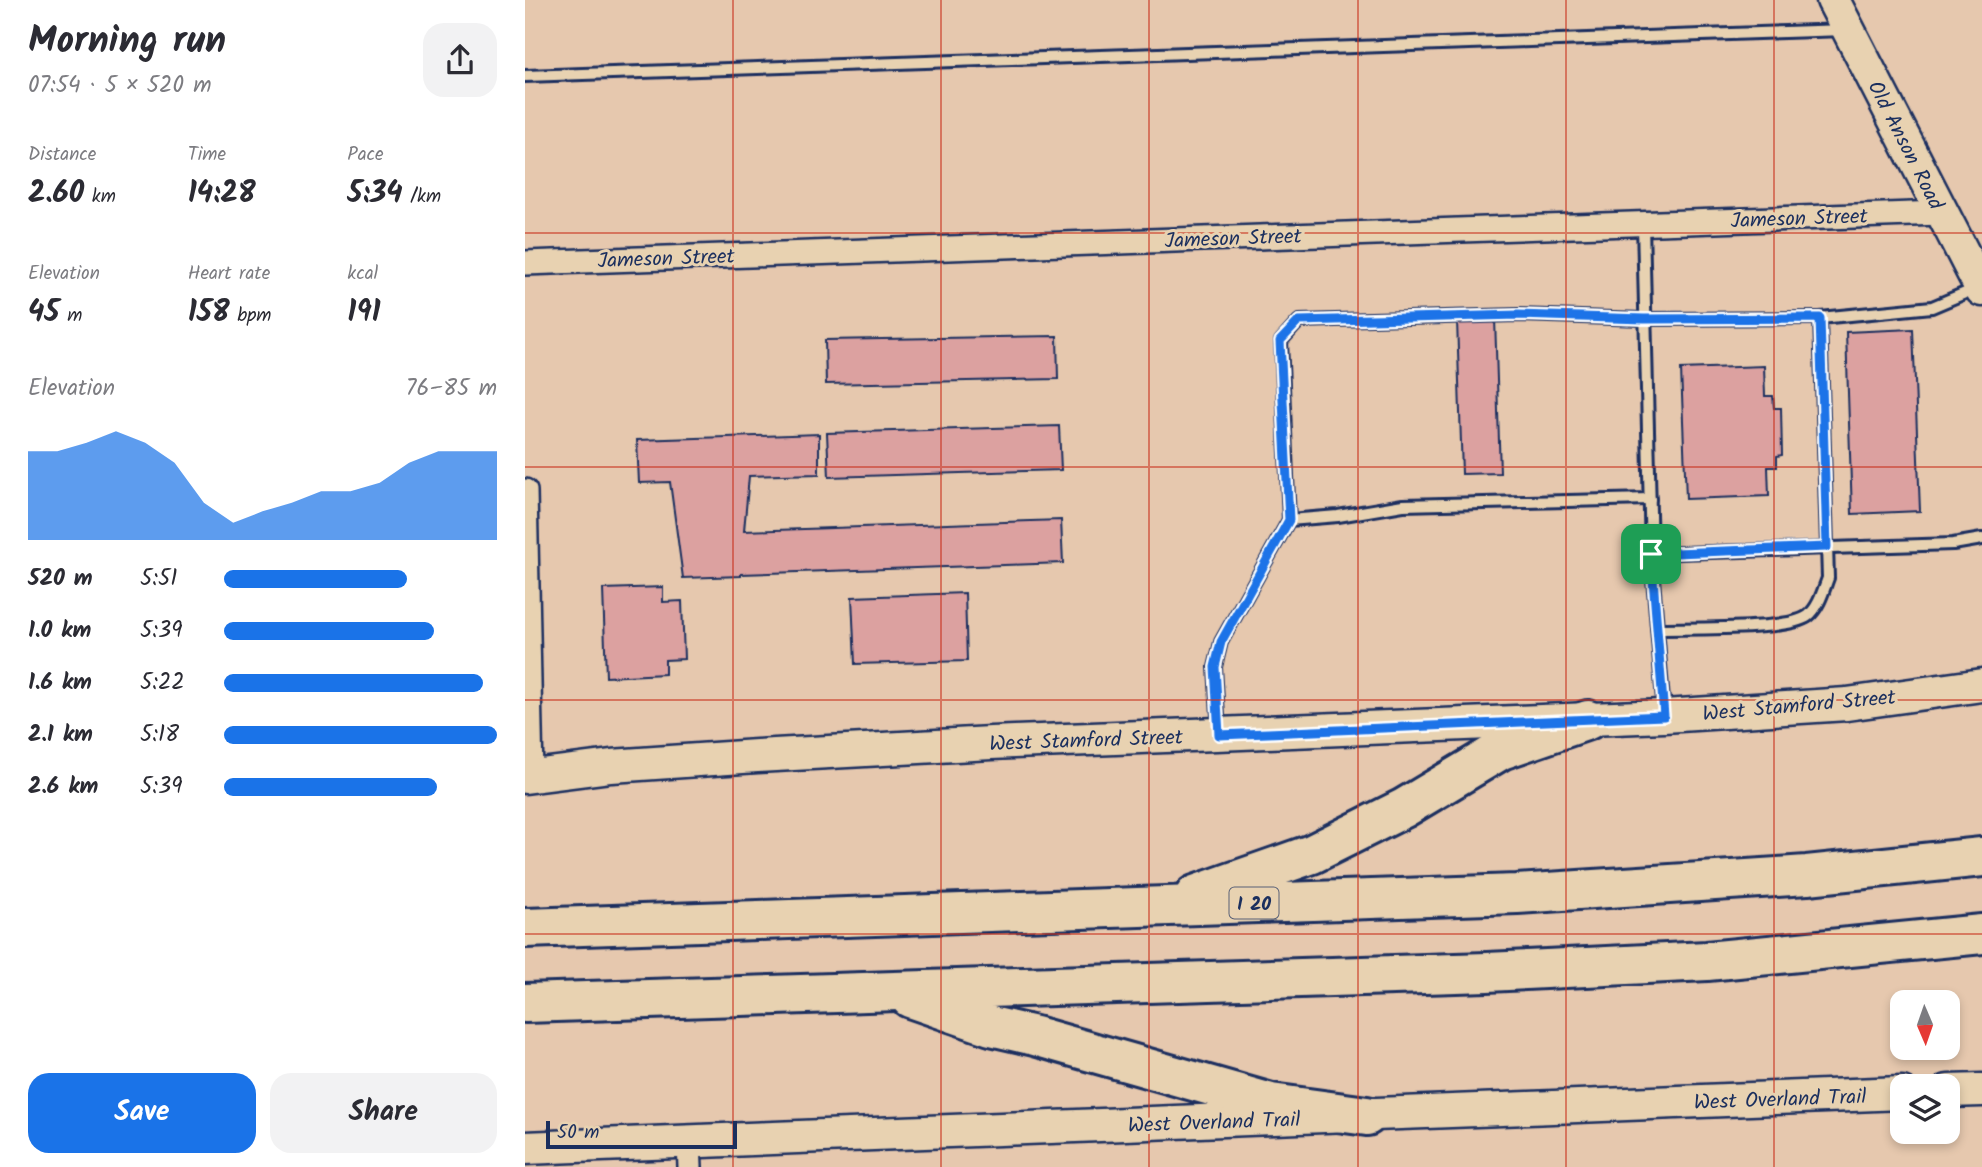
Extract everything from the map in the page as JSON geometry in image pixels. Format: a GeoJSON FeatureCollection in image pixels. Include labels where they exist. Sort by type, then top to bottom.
{"type":"FeatureCollection","features":[{"type":"Feature","properties":{"kind":"highway"},"geometry":{"type":"LineString","coordinates":[[1166,906],[1312,854],[1404,808],[1501,750],[1588,720]]}},
{"type":"Feature","properties":{"kind":"highway","name":"I 20"},"geometry":{"type":"LineString","coordinates":[[525,928],[1517,894],[1807,875],[1982,857]]}},
{"type":"Feature","properties":{"kind":"highway"},"geometry":{"type":"LineString","coordinates":[[525,1003],[1487,972],[1707,961],[1982,934]]}},
{"type":"Feature","properties":{"kind":"highway"},"geometry":{"type":"LineString","coordinates":[[888,990],[991,1026],[1035,1036],[1221,1090],[1271,1103],[1367,1116]]}},
{"type":"Feature","properties":{"kind":"main road","name":"Old Anson Road"},"geometry":{"type":"LineString","coordinates":[[1833,0],[1981,288]]}},
{"type":"Feature","properties":{"kind":"main road","name":"West Stamford Street"},"geometry":{"type":"LineString","coordinates":[[528,777],[611,765],[757,756],[1664,716],[1847,704],[1982,685]]}},
{"type":"Feature","properties":{"kind":"main road"},"geometry":{"type":"LineString","coordinates":[[1943,690],[1982,696]]}},
{"type":"Feature","properties":{"kind":"main road"},"geometry":{"type":"LineString","coordinates":[[1960,1091],[1982,1090]]}},
{"type":"Feature","properties":{"kind":"main road","name":"West Overland Trail"},"geometry":{"type":"LineString","coordinates":[[525,1148],[690,1155],[1367,1116],[1890,1094]]}},
{"type":"Feature","properties":{"kind":"street","name":"Jameson Street"},"geometry":{"type":"LineString","coordinates":[[525,263],[1941,213]]}},
{"type":"Feature","properties":{"kind":"street"},"geometry":{"type":"LineString","coordinates":[[525,491],[528,777]]}},
{"type":"Feature","properties":{"kind":"lane"},"geometry":{"type":"LineString","coordinates":[[525,76],[1848,30]]}},
{"type":"Feature","properties":{"kind":"lane"},"geometry":{"type":"LineString","coordinates":[[1643,224],[1651,554],[1664,716]]}},
{"type":"Feature","properties":{"kind":"lane"},"geometry":{"type":"LineString","coordinates":[[1219,735],[1215,667],[1221,642],[1289,520],[1280,341],[1299,321],[1518,315],[1644,319],[1820,318],[1932,307],[1981,288]]}},
{"type":"Feature","properties":{"kind":"lane"},"geometry":{"type":"LineString","coordinates":[[1658,629],[1787,624],[1808,616],[1819,603],[1828,578],[1820,318]]}},
{"type":"Feature","properties":{"kind":"lane"},"geometry":{"type":"LineString","coordinates":[[1289,520],[1338,516],[1403,505],[1650,499]]}},
{"type":"Feature","properties":{"kind":"lane"},"geometry":{"type":"LineString","coordinates":[[1651,554],[1953,544],[1982,539]]}},
{"type":"Feature","properties":{"kind":"building"},"geometry":{"type":"Polygon","coordinates":[[[1495,318],[1500,473],[1462,474],[1457,320],[1495,318]]]}},
{"type":"Feature","properties":{"kind":"building"},"geometry":{"type":"Polygon","coordinates":[[[1913,329],[1920,511],[1852,514],[1846,332],[1913,329]]]}},
{"type":"Feature","properties":{"kind":"building"},"geometry":{"type":"Polygon","coordinates":[[[1057,336],[1058,379],[826,384],[825,340],[1057,336]]]}},
{"type":"Feature","properties":{"kind":"building"},"geometry":{"type":"Polygon","coordinates":[[[1764,366],[1765,396],[1773,396],[1774,408],[1781,408],[1782,455],[1777,456],[1777,467],[1768,467],[1769,496],[1686,499],[1681,369],[1764,366]]]}},
{"type":"Feature","properties":{"kind":"building"},"geometry":{"type":"Polygon","coordinates":[[[1059,426],[1061,470],[829,477],[827,433],[1059,426]]]}},
{"type":"Feature","properties":{"kind":"building"},"geometry":{"type":"Polygon","coordinates":[[[819,434],[819,474],[749,476],[744,531],[1061,520],[1063,563],[683,578],[670,482],[639,483],[637,440],[819,434]]]}},
{"type":"Feature","properties":{"kind":"building"},"geometry":{"type":"Polygon","coordinates":[[[663,587],[663,602],[682,601],[684,659],[665,660],[665,674],[606,677],[603,589],[663,587]]]}},
{"type":"Feature","properties":{"kind":"building"},"geometry":{"type":"Polygon","coordinates":[[[965,593],[967,661],[855,664],[852,597],[965,593]]]}},
{"type":"Feature","properties":{"kind":"route"},"geometry":{"type":"LineString","coordinates":[[1518,315],[1644,319],[1820,318],[1827,547],[1651,554],[1664,716],[1219,735],[1215,667],[1221,642],[1289,520],[1280,341],[1299,321],[1518,315]]}}]}
